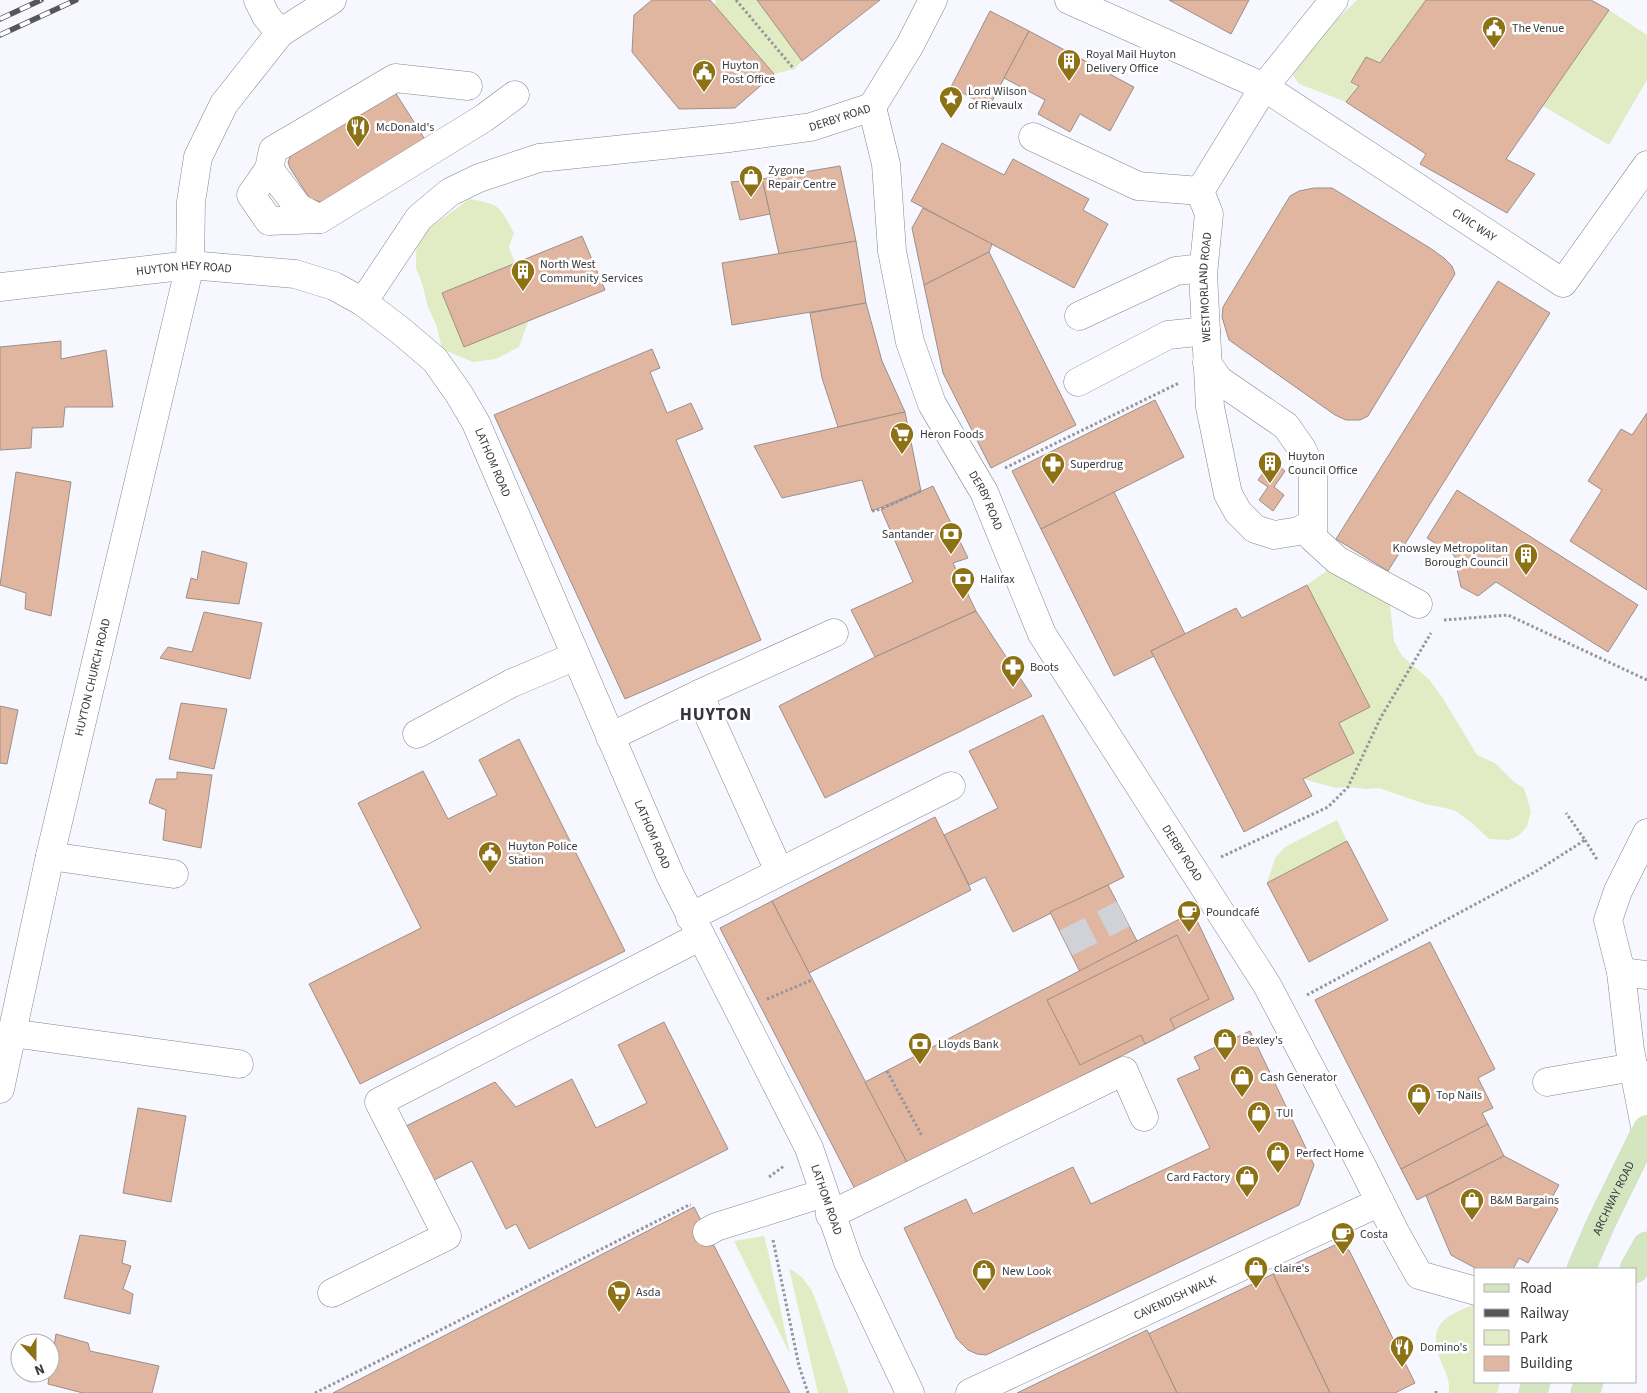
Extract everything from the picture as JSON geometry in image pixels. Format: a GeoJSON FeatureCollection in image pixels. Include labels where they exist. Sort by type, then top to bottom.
{"type":"FeatureCollection","features":[{"type":"Feature","properties":{"kind":"main road","name":"ARCHWAY ROAD"},"geometry":{"type":"LineString","coordinates":[[1581,1268],[1646,1131]]}},
{"type":"Feature","properties":{"kind":"main road"},"geometry":{"type":"LineString","coordinates":[[1635,1268],[1647,1246]]}},
{"type":"Feature","properties":{"kind":"street"},"geometry":{"type":"LineString","coordinates":[[258,0],[266,16],[280,33]]}},
{"type":"Feature","properties":{"kind":"street","name":"HUYTON CHURCH ROAD"},"geometry":{"type":"LineString","coordinates":[[0,1089],[50,856],[190,265],[191,202],[198,157],[224,104],[280,33],[332,0]]}},
{"type":"Feature","properties":{"kind":"street"},"geometry":{"type":"LineString","coordinates":[[872,107],[910,45],[933,0]]}},
{"type":"Feature","properties":{"kind":"street"},"geometry":{"type":"LineString","coordinates":[[1069,0],[1264,87]]}},
{"type":"Feature","properties":{"kind":"street"},"geometry":{"type":"LineString","coordinates":[[1033,137],[1138,186],[1200,191],[1264,87],[1334,0]]}},
{"type":"Feature","properties":{"kind":"street"},"geometry":{"type":"LineString","coordinates":[[468,86],[395,78],[273,150],[269,169],[251,195],[269,221],[320,219],[484,118],[515,95]]}},
{"type":"Feature","properties":{"kind":"street","name":"CIVIC WAY"},"geometry":{"type":"LineString","coordinates":[[1264,87],[1563,283],[1647,165]]}},
{"type":"Feature","properties":{"kind":"street","name":"DERBY ROAD"},"geometry":{"type":"LineString","coordinates":[[363,302],[419,218],[450,192],[479,178],[539,158],[730,138],[811,127],[872,107],[886,164],[892,251],[910,342],[932,404],[984,492],[1042,634],[1267,985],[1280,1009]]}},
{"type":"Feature","properties":{"kind":"street","name":"WESTMORLAND ROAD"},"geometry":{"type":"LineString","coordinates":[[1200,191],[1209,214],[1203,268],[1210,407],[1228,494],[1238,512],[1254,529],[1274,535],[1299,531],[1312,524]]}},
{"type":"Feature","properties":{"kind":"street","name":"HUYTON HEY ROAD"},"geometry":{"type":"LineString","coordinates":[[0,287],[190,265],[295,274],[334,286],[363,302]]}},
{"type":"Feature","properties":{"kind":"street"},"geometry":{"type":"LineString","coordinates":[[1079,316],[1176,271],[1203,268]]}},
{"type":"Feature","properties":{"kind":"street","name":"LATHOM ROAD"},"geometry":{"type":"LineString","coordinates":[[363,302],[435,360],[460,394],[476,423],[670,875],[809,1148],[848,1262],[910,1393]]}},
{"type":"Feature","properties":{"kind":"street"},"geometry":{"type":"LineString","coordinates":[[1078,382],[1168,335],[1206,331]]}},
{"type":"Feature","properties":{"kind":"street"},"geometry":{"type":"LineString","coordinates":[[1208,371],[1286,426],[1302,449],[1313,474],[1313,538],[1337,560],[1428,612]]}},
{"type":"Feature","properties":{"kind":"street"},"geometry":{"type":"LineString","coordinates":[[610,737],[699,694],[834,633]]}},
{"type":"Feature","properties":{"kind":"street"},"geometry":{"type":"LineString","coordinates":[[417,734],[512,683],[576,656]]}},
{"type":"Feature","properties":{"kind":"street"},"geometry":{"type":"LineString","coordinates":[[699,694],[779,871]]}},
{"type":"Feature","properties":{"kind":"street"},"geometry":{"type":"LineString","coordinates":[[332,1293],[447,1236],[379,1102],[696,926],[779,871],[951,786]]}},
{"type":"Feature","properties":{"kind":"street"},"geometry":{"type":"LineString","coordinates":[[1646,1131],[1634,1067],[1640,972],[1608,920],[1618,892],[1647,833]]}},
{"type":"Feature","properties":{"kind":"street"},"geometry":{"type":"LineString","coordinates":[[50,856],[174,874]]}},
{"type":"Feature","properties":{"kind":"street"},"geometry":{"type":"LineString","coordinates":[[1280,1009],[1419,1275],[1474,1290]]}},
{"type":"Feature","properties":{"kind":"street"},"geometry":{"type":"LineString","coordinates":[[11,1033],[239,1064]]}},
{"type":"Feature","properties":{"kind":"street"},"geometry":{"type":"LineString","coordinates":[[1547,1082],[1634,1067]]}},
{"type":"Feature","properties":{"kind":"street"},"geometry":{"type":"LineString","coordinates":[[707,1232],[716,1227],[766,1212],[827,1204],[936,1163],[1124,1072],[1144,1117]]}},
{"type":"Feature","properties":{"kind":"street","name":"CAVENDISH WALK"},"geometry":{"type":"LineString","coordinates":[[970,1393],[1380,1202]]}},
{"type":"Feature","properties":{"kind":"path"},"geometry":{"type":"LineString","coordinates":[[736,0],[794,69]]}},
{"type":"Feature","properties":{"kind":"path"},"geometry":{"type":"LineString","coordinates":[[978,481],[1186,379],[1208,371]]}},
{"type":"Feature","properties":{"kind":"path"},"geometry":{"type":"LineString","coordinates":[[872,511],[922,491]]}},
{"type":"Feature","properties":{"kind":"path"},"geometry":{"type":"LineString","coordinates":[[1428,612],[1508,615],[1647,680]]}},
{"type":"Feature","properties":{"kind":"path"},"geometry":{"type":"LineString","coordinates":[[1194,870],[1328,807],[1348,787],[1381,717],[1434,628]]}},
{"type":"Feature","properties":{"kind":"path"},"geometry":{"type":"LineString","coordinates":[[1280,1009],[1535,872],[1585,840],[1566,813]]}},
{"type":"Feature","properties":{"kind":"path"},"geometry":{"type":"LineString","coordinates":[[739,1011],[812,980]]}},
{"type":"Feature","properties":{"kind":"path"},"geometry":{"type":"LineString","coordinates":[[887,1071],[936,1163]]}},
{"type":"Feature","properties":{"kind":"path"},"geometry":{"type":"LineString","coordinates":[[808,1393],[799,1366],[766,1212],[755,1185],[809,1148]]}},
{"type":"Feature","properties":{"kind":"path"},"geometry":{"type":"LineString","coordinates":[[315,1393],[689,1205],[696,1207]]}},
{"type":"Feature","properties":{"kind":"green space"},"geometry":{"type":"Polygon","coordinates":[[[716,0],[757,0],[802,61],[794,69],[774,74],[714,5],[716,0]]]}},
{"type":"Feature","properties":{"kind":"green space"},"geometry":{"type":"Polygon","coordinates":[[[1357,0],[1426,0],[1380,63],[1366,58],[1351,82],[1359,86],[1346,102],[1299,84],[1290,71],[1324,32],[1357,0]]]}},
{"type":"Feature","properties":{"kind":"green space"},"geometry":{"type":"Polygon","coordinates":[[[1609,10],[1647,35],[1647,80],[1609,145],[1543,106],[1609,10]]]}},
{"type":"Feature","properties":{"kind":"green space"},"geometry":{"type":"Polygon","coordinates":[[[469,199],[487,202],[498,207],[501,211],[514,233],[509,247],[515,263],[442,293],[464,347],[528,322],[519,347],[496,359],[473,362],[442,349],[437,327],[428,307],[416,268],[416,252],[420,235],[469,199]]]}},
{"type":"Feature","properties":{"kind":"green space"},"geometry":{"type":"Polygon","coordinates":[[[1329,569],[1390,604],[1394,641],[1402,656],[1429,679],[1477,755],[1495,763],[1514,782],[1524,788],[1531,811],[1527,827],[1518,836],[1509,840],[1489,839],[1471,822],[1454,810],[1425,804],[1379,788],[1336,788],[1303,779],[1339,723],[1370,707],[1307,585],[1329,569]]]}},
{"type":"Feature","properties":{"kind":"green space"},"geometry":{"type":"Polygon","coordinates":[[[1337,820],[1347,841],[1267,883],[1275,858],[1285,847],[1337,820]]]}},
{"type":"Feature","properties":{"kind":"green space"},"geometry":{"type":"Polygon","coordinates":[[[764,1236],[768,1251],[790,1354],[734,1241],[764,1236]]]}},
{"type":"Feature","properties":{"kind":"green space"},"geometry":{"type":"Polygon","coordinates":[[[789,1268],[802,1277],[812,1291],[849,1393],[818,1393],[789,1268]]]}},
{"type":"Feature","properties":{"kind":"green space"},"geometry":{"type":"Polygon","coordinates":[[[1474,1305],[1474,1383],[1500,1383],[1497,1393],[1449,1393],[1448,1379],[1440,1359],[1436,1337],[1442,1322],[1456,1312],[1474,1305]]]}},
{"type":"Feature","properties":{"kind":"building"},"geometry":{"type":"Polygon","coordinates":[[[652,0],[710,0],[774,74],[735,108],[679,109],[632,52],[634,15],[652,0]]]}},
{"type":"Feature","properties":{"kind":"building"},"geometry":{"type":"Polygon","coordinates":[[[757,0],[880,0],[802,61],[757,0]]]}},
{"type":"Feature","properties":{"kind":"building"},"geometry":{"type":"Polygon","coordinates":[[[1169,0],[1249,0],[1231,34],[1169,0]]]}},
{"type":"Feature","properties":{"kind":"building"},"geometry":{"type":"Polygon","coordinates":[[[1426,0],[1591,0],[1609,10],[1506,159],[1535,174],[1507,213],[1420,164],[1426,154],[1346,102],[1359,86],[1351,82],[1366,57],[1380,63],[1426,0]]]}},
{"type":"Feature","properties":{"kind":"building"},"geometry":{"type":"Polygon","coordinates":[[[990,11],[1029,31],[989,107],[951,87],[990,11]]]}},
{"type":"Feature","properties":{"kind":"building","name":"Royal Mail Huyton Delivery Office"},"geometry":{"type":"Polygon","coordinates":[[[1029,31],[1134,87],[1110,131],[1080,114],[1070,132],[1038,114],[1045,100],[1004,78],[1029,31]]]}},
{"type":"Feature","properties":{"kind":"building","name":"McDonald's"},"geometry":{"type":"Polygon","coordinates":[[[393,89],[426,141],[328,204],[310,199],[290,168],[288,162],[291,155],[393,89]]]}},
{"type":"Feature","properties":{"kind":"building"},"geometry":{"type":"Polygon","coordinates":[[[942,143],[1004,175],[1013,159],[1089,199],[1083,210],[1108,224],[1074,288],[911,201],[942,143]]]}},
{"type":"Feature","properties":{"kind":"building"},"geometry":{"type":"Polygon","coordinates":[[[840,166],[856,241],[779,254],[762,179],[840,166]]]}},
{"type":"Feature","properties":{"kind":"building","name":"Zygone Repair Centre"},"geometry":{"type":"Polygon","coordinates":[[[762,179],[770,214],[740,220],[731,182],[762,179]]]}},
{"type":"Feature","properties":{"kind":"building"},"geometry":{"type":"Polygon","coordinates":[[[1314,188],[1332,188],[1430,248],[1452,266],[1455,274],[1368,416],[1360,420],[1346,420],[1335,415],[1229,340],[1222,317],[1223,307],[1290,196],[1299,191],[1314,188]]]}},
{"type":"Feature","properties":{"kind":"building"},"geometry":{"type":"Polygon","coordinates":[[[923,208],[992,244],[989,252],[924,285],[912,228],[923,208]]]}},
{"type":"Feature","properties":{"kind":"building","name":"North West Community Services"},"geometry":{"type":"Polygon","coordinates":[[[582,236],[605,290],[464,347],[442,293],[582,236]]]}},
{"type":"Feature","properties":{"kind":"building"},"geometry":{"type":"Polygon","coordinates":[[[856,241],[866,303],[732,325],[722,263],[856,241]]]}},
{"type":"Feature","properties":{"kind":"building"},"geometry":{"type":"Polygon","coordinates":[[[989,252],[1076,425],[991,468],[943,373],[924,285],[989,252]]]}},
{"type":"Feature","properties":{"kind":"building"},"geometry":{"type":"Polygon","coordinates":[[[1498,281],[1550,313],[1388,571],[1336,539],[1498,281]]]}},
{"type":"Feature","properties":{"kind":"building"},"geometry":{"type":"Polygon","coordinates":[[[866,303],[882,361],[905,412],[838,427],[822,378],[810,313],[866,303]]]}},
{"type":"Feature","properties":{"kind":"building"},"geometry":{"type":"Polygon","coordinates":[[[61,341],[61,359],[106,350],[113,407],[65,407],[63,427],[32,428],[31,448],[0,450],[0,347],[61,341]]]}},
{"type":"Feature","properties":{"kind":"building"},"geometry":{"type":"Polygon","coordinates":[[[652,349],[660,368],[650,372],[667,413],[691,403],[703,429],[676,440],[761,640],[625,699],[494,415],[652,349]]]}},
{"type":"Feature","properties":{"kind":"building"},"geometry":{"type":"Polygon","coordinates":[[[1155,400],[1184,457],[1041,529],[1012,471],[1155,400]]]}},
{"type":"Feature","properties":{"kind":"building"},"geometry":{"type":"Polygon","coordinates":[[[905,412],[921,491],[872,511],[862,480],[782,498],[754,446],[905,412]]]}},
{"type":"Feature","properties":{"kind":"building"},"geometry":{"type":"Polygon","coordinates":[[[1647,413],[1647,590],[1570,541],[1602,490],[1588,481],[1621,429],[1632,435],[1647,413]]]}},
{"type":"Feature","properties":{"kind":"building","name":"Huyton Council Office"},"geometry":{"type":"Polygon","coordinates":[[[1272,461],[1285,471],[1274,487],[1284,495],[1273,511],[1259,500],[1268,487],[1258,480],[1272,461]]]}},
{"type":"Feature","properties":{"kind":"building"},"geometry":{"type":"Polygon","coordinates":[[[16,472],[71,482],[51,616],[25,609],[26,593],[0,585],[16,472]]]}},
{"type":"Feature","properties":{"kind":"building"},"geometry":{"type":"Polygon","coordinates":[[[933,486],[968,558],[953,563],[976,611],[875,657],[851,610],[913,582],[881,509],[933,486]]]}},
{"type":"Feature","properties":{"kind":"building","name":"Knowsley Metropolitan Borough Council"},"geometry":{"type":"Polygon","coordinates":[[[1457,490],[1638,605],[1608,652],[1496,582],[1478,596],[1461,587],[1454,555],[1427,538],[1457,490]]]}},
{"type":"Feature","properties":{"kind":"building"},"geometry":{"type":"Polygon","coordinates":[[[1114,492],[1185,634],[1151,651],[1154,656],[1114,676],[1041,529],[1114,492]]]}},
{"type":"Feature","properties":{"kind":"building"},"geometry":{"type":"Polygon","coordinates":[[[202,551],[247,563],[239,604],[186,598],[191,578],[197,580],[202,551]]]}},
{"type":"Feature","properties":{"kind":"building"},"geometry":{"type":"Polygon","coordinates":[[[1307,585],[1370,707],[1339,723],[1354,753],[1303,779],[1312,796],[1244,832],[1151,651],[1236,608],[1242,618],[1307,585]]]}},
{"type":"Feature","properties":{"kind":"building"},"geometry":{"type":"Polygon","coordinates":[[[976,611],[1032,696],[825,798],[779,706],[875,657],[976,611]]]}},
{"type":"Feature","properties":{"kind":"building"},"geometry":{"type":"Polygon","coordinates":[[[204,612],[262,623],[250,679],[160,658],[168,647],[192,652],[204,612]]]}},
{"type":"Feature","properties":{"kind":"building"},"geometry":{"type":"Polygon","coordinates":[[[181,703],[227,709],[214,769],[169,759],[181,703]]]}},
{"type":"Feature","properties":{"kind":"building"},"geometry":{"type":"Polygon","coordinates":[[[0,706],[18,710],[7,764],[0,763],[0,706]]]}},
{"type":"Feature","properties":{"kind":"building"},"geometry":{"type":"Polygon","coordinates":[[[1043,715],[1124,877],[1013,932],[985,877],[969,885],[944,835],[998,808],[969,751],[1043,715]]]}},
{"type":"Feature","properties":{"kind":"building","name":"Huyton Police Station"},"geometry":{"type":"Polygon","coordinates":[[[519,739],[625,951],[360,1084],[309,984],[421,928],[358,803],[423,771],[448,819],[497,795],[479,760],[519,739]]]}},
{"type":"Feature","properties":{"kind":"building"},"geometry":{"type":"Polygon","coordinates":[[[177,772],[212,775],[201,848],[163,840],[166,810],[149,803],[156,779],[177,779],[177,772]]]}},
{"type":"Feature","properties":{"kind":"building"},"geometry":{"type":"Polygon","coordinates":[[[935,817],[971,890],[809,973],[772,901],[935,817]]]}},
{"type":"Feature","properties":{"kind":"building"},"geometry":{"type":"Polygon","coordinates":[[[1347,841],[1388,920],[1309,962],[1267,883],[1347,841]]]}},
{"type":"Feature","properties":{"kind":"building"},"geometry":{"type":"Polygon","coordinates":[[[1108,885],[1137,941],[1080,972],[1050,912],[1108,885]]]}},
{"type":"Feature","properties":{"kind":"building"},"geometry":{"type":"Polygon","coordinates":[[[772,901],[908,1164],[856,1191],[720,928],[772,901]]]}},
{"type":"Feature","properties":{"kind":"building"},"geometry":{"type":"Polygon","coordinates":[[[1193,912],[1234,999],[908,1164],[865,1082],[1193,912]]]}},
{"type":"Feature","properties":{"kind":"building"},"geometry":{"type":"Polygon","coordinates":[[[1177,935],[1209,999],[1170,1019],[1175,1029],[1145,1044],[1141,1035],[1080,1065],[1047,1000],[1177,935]]]}},
{"type":"Feature","properties":{"kind":"building"},"geometry":{"type":"Polygon","coordinates":[[[1430,942],[1495,1069],[1478,1078],[1493,1108],[1482,1113],[1488,1124],[1401,1169],[1315,1000],[1430,942]]]}},
{"type":"Feature","properties":{"kind":"building"},"geometry":{"type":"Polygon","coordinates":[[[664,1022],[728,1149],[529,1249],[516,1224],[506,1229],[472,1161],[434,1180],[406,1126],[495,1082],[516,1107],[572,1079],[596,1128],[647,1103],[618,1045],[664,1022]]]}},
{"type":"Feature","properties":{"kind":"building"},"geometry":{"type":"Polygon","coordinates":[[[1250,1031],[1314,1165],[1299,1205],[986,1355],[968,1350],[957,1339],[904,1228],[966,1199],[973,1214],[1073,1167],[1091,1204],[1210,1148],[1177,1079],[1200,1069],[1194,1057],[1250,1031]]]}},
{"type":"Feature","properties":{"kind":"building"},"geometry":{"type":"Polygon","coordinates":[[[138,1108],[186,1116],[171,1202],[123,1193],[138,1108]]]}},
{"type":"Feature","properties":{"kind":"building"},"geometry":{"type":"Polygon","coordinates":[[[1488,1124],[1504,1156],[1417,1200],[1401,1169],[1488,1124]]]}},
{"type":"Feature","properties":{"kind":"building"},"geometry":{"type":"Polygon","coordinates":[[[1504,1156],[1559,1185],[1549,1203],[1558,1209],[1528,1263],[1519,1258],[1514,1268],[1475,1268],[1451,1255],[1426,1196],[1504,1156]]]}},
{"type":"Feature","properties":{"kind":"building","name":"Asda"},"geometry":{"type":"Polygon","coordinates":[[[694,1207],[790,1393],[333,1393],[694,1207]]]}},
{"type":"Feature","properties":{"kind":"building"},"geometry":{"type":"Polygon","coordinates":[[[80,1235],[126,1241],[122,1263],[131,1266],[123,1289],[133,1294],[130,1314],[64,1298],[80,1235]]]}},
{"type":"Feature","properties":{"kind":"building"},"geometry":{"type":"Polygon","coordinates":[[[1337,1244],[1349,1250],[1415,1383],[1395,1393],[1330,1393],[1273,1274],[1337,1244]]]}},
{"type":"Feature","properties":{"kind":"building"},"geometry":{"type":"Polygon","coordinates":[[[1273,1274],[1330,1393],[1177,1393],[1148,1334],[1273,1274]]]}},
{"type":"Feature","properties":{"kind":"building"},"geometry":{"type":"Polygon","coordinates":[[[1147,1330],[1177,1393],[1017,1393],[1147,1330]]]}},
{"type":"Feature","properties":{"kind":"building"},"geometry":{"type":"Polygon","coordinates":[[[60,1335],[88,1343],[90,1351],[159,1366],[152,1393],[83,1393],[48,1384],[60,1383],[60,1335]]]}},
{"type":"Feature","properties":{"kind":"tunnel"},"geometry":{"type":"LineString","coordinates":[[1066,943],[1123,914]]}},
{"type":"Feature","properties":{"kind":"railway"},"geometry":{"type":"LineString","coordinates":[[0,19],[41,0]]}},
{"type":"Feature","properties":{"kind":"railway"},"geometry":{"type":"LineString","coordinates":[[0,35],[76,0]]}},
{"type":"Feature","properties":{"kind":"place","name":"The Venue"},"geometry":{"type":"Point","coordinates":[1494,49]}},
{"type":"Feature","properties":{"kind":"place","name":"Royal Mail Huyton Delivery Office"},"geometry":{"type":"Point","coordinates":[1069,82]}},
{"type":"Feature","properties":{"kind":"place","name":"Huyton Post Office"},"geometry":{"type":"Point","coordinates":[704,93]}},
{"type":"Feature","properties":{"kind":"place","name":"Lord Wilson of Rievaulx"},"geometry":{"type":"Point","coordinates":[951,119]}},
{"type":"Feature","properties":{"kind":"place","name":"McDonald's"},"geometry":{"type":"Point","coordinates":[358,148]}},
{"type":"Feature","properties":{"kind":"place","name":"Zygone Repair Centre"},"geometry":{"type":"Point","coordinates":[751,198]}},
{"type":"Feature","properties":{"kind":"place","name":"North West Community Services"},"geometry":{"type":"Point","coordinates":[523,292]}},
{"type":"Feature","properties":{"kind":"place","name":"Heron Foods"},"geometry":{"type":"Point","coordinates":[902,455]}},
{"type":"Feature","properties":{"kind":"place","name":"Huyton Council Office"},"geometry":{"type":"Point","coordinates":[1270,484]}},
{"type":"Feature","properties":{"kind":"place","name":"Superdrug"},"geometry":{"type":"Point","coordinates":[1053,485]}},
{"type":"Feature","properties":{"kind":"place","name":"Santander"},"geometry":{"type":"Point","coordinates":[951,555]}},
{"type":"Feature","properties":{"kind":"place","name":"Knowsley Metropolitan Borough Council"},"geometry":{"type":"Point","coordinates":[1526,576]}},
{"type":"Feature","properties":{"kind":"place","name":"Halifax"},"geometry":{"type":"Point","coordinates":[963,600]}},
{"type":"Feature","properties":{"kind":"place","name":"Boots"},"geometry":{"type":"Point","coordinates":[1013,688]}},
{"type":"Feature","properties":{"kind":"place","name":"Huyton Police Station"},"geometry":{"type":"Point","coordinates":[490,874]}},
{"type":"Feature","properties":{"kind":"place","name":"Poundcafé"},"geometry":{"type":"Point","coordinates":[1189,933]}},
{"type":"Feature","properties":{"kind":"place","name":"Bexley's"},"geometry":{"type":"Point","coordinates":[1225,1061]}},
{"type":"Feature","properties":{"kind":"place","name":"Lloyds Bank"},"geometry":{"type":"Point","coordinates":[920,1065]}},
{"type":"Feature","properties":{"kind":"place","name":"Cash Generator"},"geometry":{"type":"Point","coordinates":[1242,1098]}},
{"type":"Feature","properties":{"kind":"place","name":"Top Nails"},"geometry":{"type":"Point","coordinates":[1419,1116]}},
{"type":"Feature","properties":{"kind":"place","name":"TUI"},"geometry":{"type":"Point","coordinates":[1259,1134]}},
{"type":"Feature","properties":{"kind":"place","name":"Perfect Home"},"geometry":{"type":"Point","coordinates":[1278,1174]}},
{"type":"Feature","properties":{"kind":"place","name":"Card Factory"},"geometry":{"type":"Point","coordinates":[1247,1198]}},
{"type":"Feature","properties":{"kind":"place","name":"B&M Bargains"},"geometry":{"type":"Point","coordinates":[1472,1221]}},
{"type":"Feature","properties":{"kind":"place","name":"Costa"},"geometry":{"type":"Point","coordinates":[1343,1255]}},
{"type":"Feature","properties":{"kind":"place","name":"claire's"},"geometry":{"type":"Point","coordinates":[1256,1289]}},
{"type":"Feature","properties":{"kind":"place","name":"New Look"},"geometry":{"type":"Point","coordinates":[984,1292]}},
{"type":"Feature","properties":{"kind":"place","name":"Asda"},"geometry":{"type":"Point","coordinates":[619,1313]}},
{"type":"Feature","properties":{"kind":"place","name":"Domino's"},"geometry":{"type":"Point","coordinates":[1402,1368]}},
{"type":"Feature","properties":{"kind":"district","name":"HUYTON"},"geometry":{"type":"Point","coordinates":[716,714]}}]}
